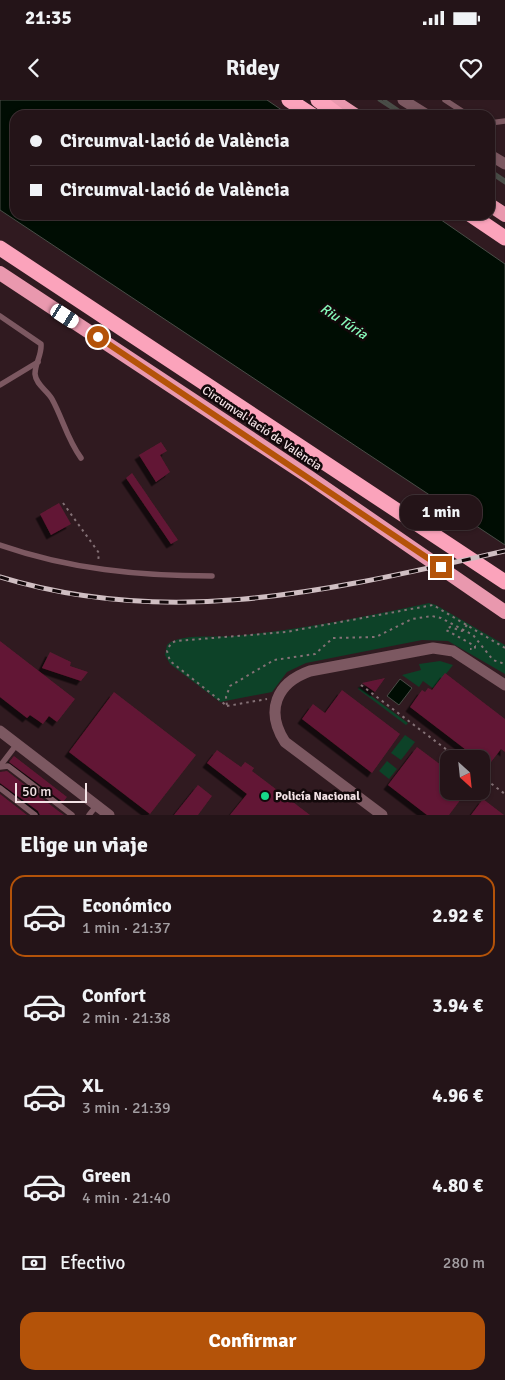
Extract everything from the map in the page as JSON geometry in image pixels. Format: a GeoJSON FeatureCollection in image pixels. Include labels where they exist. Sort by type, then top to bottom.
{"type":"FeatureCollection","features":[{"type":"Feature","properties":{"kind":"highway"},"geometry":{"type":"LineString","coordinates":[[289,100],[304,110]]}},
{"type":"Feature","properties":{"kind":"highway"},"geometry":{"type":"LineString","coordinates":[[318,100],[331,110]]}},
{"type":"Feature","properties":{"kind":"highway"},"geometry":{"type":"LineString","coordinates":[[332,100],[347,110]]}},
{"type":"Feature","properties":{"kind":"highway"},"geometry":{"type":"LineString","coordinates":[[478,220],[505,238]]}},
{"type":"Feature","properties":{"kind":"highway","name":"Circumval·lació de València"},"geometry":{"type":"LineString","coordinates":[[0,248],[505,582]]}},
{"type":"Feature","properties":{"kind":"highway","name":"Circumval·lació de València"},"geometry":{"type":"LineString","coordinates":[[0,273],[309,477],[505,612]]}},
{"type":"Feature","properties":{"kind":"street"},"geometry":{"type":"LineString","coordinates":[[404,100],[419,110]]}},
{"type":"Feature","properties":{"kind":"street"},"geometry":{"type":"LineString","coordinates":[[382,815],[285,742],[277,727],[274,711],[275,696],[295,676],[310,671],[433,648],[453,651],[505,685]]}},
{"type":"Feature","properties":{"kind":"street"},"geometry":{"type":"LineString","coordinates":[[0,731],[109,815]]}},
{"type":"Feature","properties":{"kind":"lane"},"geometry":{"type":"LineString","coordinates":[[445,100],[460,110]]}},
{"type":"Feature","properties":{"kind":"lane"},"geometry":{"type":"LineString","coordinates":[[0,316],[41,344],[42,352],[35,373],[37,382],[52,400],[70,443],[81,458]]}},
{"type":"Feature","properties":{"kind":"lane"},"geometry":{"type":"LineString","coordinates":[[0,385],[38,362]]}},
{"type":"Feature","properties":{"kind":"lane"},"geometry":{"type":"LineString","coordinates":[[0,545],[98,569],[160,576],[212,576]]}},
{"type":"Feature","properties":{"kind":"lane"},"geometry":{"type":"LineString","coordinates":[[0,767],[17,744]]}},
{"type":"Feature","properties":{"kind":"lane"},"geometry":{"type":"LineString","coordinates":[[0,767],[8,766],[72,815]]}},
{"type":"Feature","properties":{"kind":"lane"},"geometry":{"type":"LineString","coordinates":[[0,788],[34,815]]}},
{"type":"Feature","properties":{"kind":"lane"},"geometry":{"type":"LineString","coordinates":[[89,815],[97,805]]}},
{"type":"Feature","properties":{"kind":"path"},"geometry":{"type":"LineString","coordinates":[[63,504],[99,553],[98,569]]}},
{"type":"Feature","properties":{"kind":"path"},"geometry":{"type":"LineString","coordinates":[[227,706],[170,661],[167,651],[171,643],[176,641],[286,632],[433,605],[505,648]]}},
{"type":"Feature","properties":{"kind":"path"},"geometry":{"type":"LineString","coordinates":[[227,706],[227,691],[235,682],[274,660],[315,654],[333,638],[376,637],[412,619],[425,616],[441,618],[464,630],[479,640],[493,660],[505,664]]}},
{"type":"Feature","properties":{"kind":"path"},"geometry":{"type":"LineString","coordinates":[[464,630],[467,625]]}},
{"type":"Feature","properties":{"kind":"path"},"geometry":{"type":"LineString","coordinates":[[464,630],[450,627],[446,630],[466,639],[476,648],[473,650],[467,648]]}},
{"type":"Feature","properties":{"kind":"path"},"geometry":{"type":"LineString","coordinates":[[361,685],[447,750]]}},
{"type":"Feature","properties":{"kind":"path"},"geometry":{"type":"LineString","coordinates":[[227,706],[275,696]]}},
{"type":"Feature","properties":{"kind":"path"},"geometry":{"type":"LineString","coordinates":[[490,783],[505,794]]}},
{"type":"Feature","properties":{"kind":"green space"},"geometry":{"type":"Polygon","coordinates":[[[429,603],[436,605],[505,645],[505,674],[448,641],[422,640],[306,663],[287,672],[272,692],[220,702],[170,664],[165,655],[167,645],[173,641],[189,637],[234,636],[308,627],[429,603]]]}},
{"type":"Feature","properties":{"kind":"green space"},"geometry":{"type":"Polygon","coordinates":[[[440,661],[453,665],[434,689],[423,681],[419,687],[402,675],[421,670],[419,664],[440,661]]]}},
{"type":"Feature","properties":{"kind":"green space"},"geometry":{"type":"Polygon","coordinates":[[[359,687],[408,723],[406,725],[358,689],[359,687]]]}},
{"type":"Feature","properties":{"kind":"green space"},"geometry":{"type":"Polygon","coordinates":[[[405,735],[415,742],[401,760],[391,753],[405,735]]]}},
{"type":"Feature","properties":{"kind":"green space"},"geometry":{"type":"Polygon","coordinates":[[[387,761],[397,769],[389,779],[379,771],[387,761]]]}},
{"type":"Feature","properties":{"kind":"water"},"geometry":{"type":"Polygon","coordinates":[[[0,100],[267,100],[282,110],[10,110],[10,217],[0,210],[0,100]]]}},
{"type":"Feature","properties":{"kind":"water","name":"Riu Túria"},"geometry":{"type":"Polygon","coordinates":[[[15,220],[441,220],[505,264],[505,545],[15,220]]]}},
{"type":"Feature","properties":{"kind":"water"},"geometry":{"type":"Polygon","coordinates":[[[400,679],[412,688],[399,705],[387,696],[400,679]]]}},
{"type":"Feature","properties":{"kind":"building"},"geometry":{"type":"Polygon","coordinates":[[[161,442],[167,451],[160,455],[170,472],[156,482],[139,455],[161,442]]]}},
{"type":"Feature","properties":{"kind":"building"},"geometry":{"type":"Polygon","coordinates":[[[132,473],[178,540],[171,544],[126,478],[132,473]]]}},
{"type":"Feature","properties":{"kind":"building"},"geometry":{"type":"Polygon","coordinates":[[[59,503],[71,524],[51,535],[40,514],[59,503]]]}},
{"type":"Feature","properties":{"kind":"building"},"geometry":{"type":"Polygon","coordinates":[[[0,641],[75,699],[57,722],[49,716],[43,724],[30,715],[27,718],[0,697],[0,641]]]}},
{"type":"Feature","properties":{"kind":"building"},"geometry":{"type":"Polygon","coordinates":[[[50,652],[71,662],[70,666],[88,672],[81,681],[42,668],[50,652]]]}},
{"type":"Feature","properties":{"kind":"building"},"geometry":{"type":"Polygon","coordinates":[[[445,673],[505,719],[505,752],[501,749],[490,763],[490,750],[466,750],[410,707],[422,690],[425,692],[428,688],[432,690],[445,673]]]}},
{"type":"Feature","properties":{"kind":"building"},"geometry":{"type":"Polygon","coordinates":[[[385,678],[375,692],[362,683],[385,678]]]}},
{"type":"Feature","properties":{"kind":"building"},"geometry":{"type":"Polygon","coordinates":[[[342,690],[400,734],[372,773],[302,719],[313,704],[325,713],[342,690]]]}},
{"type":"Feature","properties":{"kind":"building"},"geometry":{"type":"Polygon","coordinates":[[[114,692],[196,755],[150,814],[69,752],[114,692]]]}},
{"type":"Feature","properties":{"kind":"building"},"geometry":{"type":"Polygon","coordinates":[[[417,747],[440,764],[440,800],[460,800],[449,815],[427,815],[388,785],[417,747]]]}},
{"type":"Feature","properties":{"kind":"building","name":"Policía Nacional"},"geometry":{"type":"Polygon","coordinates":[[[217,750],[241,767],[245,762],[254,768],[252,771],[310,815],[230,815],[247,794],[207,763],[217,750]]]}},
{"type":"Feature","properties":{"kind":"building"},"geometry":{"type":"Polygon","coordinates":[[[14,756],[67,797],[63,802],[9,762],[14,756]]]}},
{"type":"Feature","properties":{"kind":"building"},"geometry":{"type":"Polygon","coordinates":[[[7,771],[64,815],[40,815],[38,811],[0,783],[0,772],[7,771]]]}},
{"type":"Feature","properties":{"kind":"building"},"geometry":{"type":"Polygon","coordinates":[[[198,785],[212,796],[198,815],[174,815],[198,785]]]}},
{"type":"Feature","properties":{"kind":"building"},"geometry":{"type":"Polygon","coordinates":[[[0,794],[27,815],[0,815],[0,794]]]}},
{"type":"Feature","properties":{"kind":"building"},"geometry":{"type":"Polygon","coordinates":[[[482,800],[484,800],[504,815],[471,815],[482,800]]]}},
{"type":"Feature","properties":{"kind":"waterway"},"geometry":{"type":"LineString","coordinates":[[379,100],[394,110]]}},
{"type":"Feature","properties":{"kind":"waterway"},"geometry":{"type":"LineString","coordinates":[[384,100],[399,110]]}},
{"type":"Feature","properties":{"kind":"waterway"},"geometry":{"type":"LineString","coordinates":[[495,173],[505,180]]}},
{"type":"Feature","properties":{"kind":"waterway"},"geometry":{"type":"LineString","coordinates":[[495,176],[505,183]]}},
{"type":"Feature","properties":{"kind":"railway"},"geometry":{"type":"LineString","coordinates":[[0,577],[64,593],[128,601],[191,602],[254,598],[316,590],[379,579],[505,551]]}},
{"type":"Feature","properties":{"kind":"place","name":"Policía Nacional"},"geometry":{"type":"Point","coordinates":[265,796]}},
{"type":"Feature","properties":{"kind":"route"},"geometry":{"type":"LineString","coordinates":[[98,337],[441,567]]}}]}
